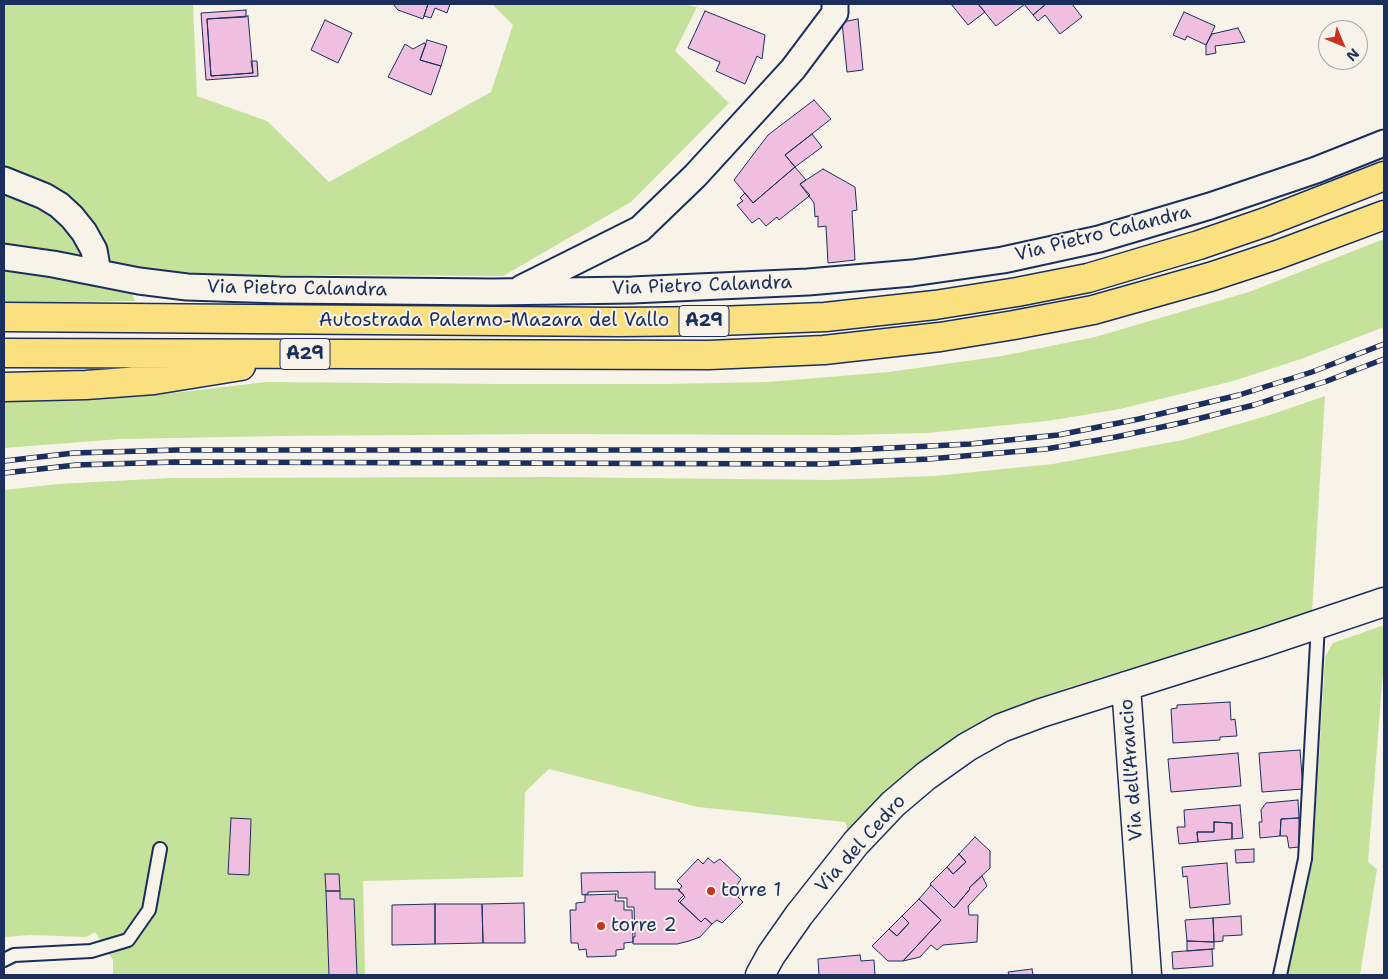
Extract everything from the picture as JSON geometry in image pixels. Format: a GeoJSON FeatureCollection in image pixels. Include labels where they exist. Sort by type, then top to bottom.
{"type":"FeatureCollection","features":[{"type":"Feature","properties":{"kind":"highway","name":"Autostrada Palermo-Mazara del Vallo"},"geometry":{"type":"LineString","coordinates":[[4,317],[618,322],[825,317],[935,305],[1088,278],[1199,245],[1266,222],[1384,176]]}},
{"type":"Feature","properties":{"kind":"highway","name":"Autostrada Palermo-Mazara del Vallo"},"geometry":{"type":"LineString","coordinates":[[4,353],[710,355],[824,350],[940,337],[1093,310],[1210,277],[1277,255],[1384,214]]}},
{"type":"Feature","properties":{"kind":"highway"},"geometry":{"type":"LineString","coordinates":[[4,387],[154,380],[307,354]]}},
{"type":"Feature","properties":{"kind":"main road","name":"Via dell'Arancio"},"geometry":{"type":"LineString","coordinates":[[1147,975],[1126,686],[1384,602]]}},
{"type":"Feature","properties":{"kind":"main road","name":"Via del Cedro"},"geometry":{"type":"LineString","coordinates":[[760,975],[771,955],[799,915],[856,843],[893,804],[926,776],[968,747],[1001,728],[1126,686]]}},
{"type":"Feature","properties":{"kind":"street"},"geometry":{"type":"LineString","coordinates":[[515,292],[640,229],[695,176],[793,69],[835,13],[835,4]]}},
{"type":"Feature","properties":{"kind":"street","name":"Via Pietro Calandra"},"geometry":{"type":"LineString","coordinates":[[4,256],[139,281],[187,287],[280,290],[515,292],[632,290],[808,282],[912,273],[1003,260],[1099,240],[1200,209],[1316,170],[1384,143]]}},
{"type":"Feature","properties":{"kind":"street"},"geometry":{"type":"LineString","coordinates":[[4,180],[44,196],[72,216],[94,250],[98,273]]}},
{"type":"Feature","properties":{"kind":"lane"},"geometry":{"type":"LineString","coordinates":[[1280,975],[1305,859],[1318,625]]}},
{"type":"Feature","properties":{"kind":"lane"},"geometry":{"type":"LineString","coordinates":[[4,960],[14,955],[91,952],[128,940],[149,910],[160,849]]}},
{"type":"Feature","properties":{"kind":"green space"},"geometry":{"type":"Polygon","coordinates":[[[4,4],[193,4],[197,96],[267,121],[329,182],[491,92],[513,25],[492,4],[679,4],[697,7],[675,51],[729,103],[631,202],[503,276],[173,276],[52,250],[4,243],[4,4]]]}},
{"type":"Feature","properties":{"kind":"green space"},"geometry":{"type":"Polygon","coordinates":[[[1384,239],[1384,327],[1301,359],[1233,381],[1120,409],[1047,421],[927,433],[842,435],[546,434],[281,436],[120,439],[4,448],[4,402],[156,395],[266,382],[669,384],[768,382],[889,372],[1002,356],[1095,337],[1249,292],[1384,239]]]}},
{"type":"Feature","properties":{"kind":"green space"},"geometry":{"type":"Polygon","coordinates":[[[4,268],[85,281],[132,293],[135,301],[4,303],[4,268]]]}},
{"type":"Feature","properties":{"kind":"green space"},"geometry":{"type":"Polygon","coordinates":[[[1325,396],[1312,612],[1070,687],[1020,704],[979,723],[942,746],[906,773],[848,831],[845,822],[698,807],[549,769],[525,792],[523,877],[363,881],[365,975],[113,975],[113,960],[95,932],[86,937],[30,935],[4,937],[4,490],[58,484],[171,478],[549,477],[829,480],[935,476],[1053,464],[1183,440],[1270,415],[1325,396]]]}},
{"type":"Feature","properties":{"kind":"green space"},"geometry":{"type":"Polygon","coordinates":[[[1384,625],[1384,659],[1368,862],[1377,869],[1360,975],[1287,975],[1313,861],[1325,657],[1333,643],[1384,625]]]}},
{"type":"Feature","properties":{"kind":"building"},"geometry":{"type":"Polygon","coordinates":[[[393,4],[428,4],[423,19],[398,10],[393,4]]]}},
{"type":"Feature","properties":{"kind":"building"},"geometry":{"type":"Polygon","coordinates":[[[428,4],[450,4],[447,13],[435,8],[431,18],[424,16],[428,4]]]}},
{"type":"Feature","properties":{"kind":"building"},"geometry":{"type":"Polygon","coordinates":[[[951,4],[978,4],[985,12],[968,25],[951,4]]]}},
{"type":"Feature","properties":{"kind":"building"},"geometry":{"type":"Polygon","coordinates":[[[978,4],[1025,4],[996,26],[978,4]]]}},
{"type":"Feature","properties":{"kind":"building"},"geometry":{"type":"Polygon","coordinates":[[[1024,4],[1046,4],[1033,15],[1024,4]]]}},
{"type":"Feature","properties":{"kind":"building"},"geometry":{"type":"Polygon","coordinates":[[[1046,4],[1072,4],[1082,17],[1060,34],[1045,15],[1038,21],[1033,15],[1046,4]]]}},
{"type":"Feature","properties":{"kind":"building"},"geometry":{"type":"Polygon","coordinates":[[[246,10],[246,17],[207,19],[211,76],[253,73],[251,61],[257,61],[258,76],[206,80],[201,13],[246,10]]]}},
{"type":"Feature","properties":{"kind":"building"},"geometry":{"type":"Polygon","coordinates":[[[705,11],[765,35],[762,59],[757,56],[745,84],[716,71],[720,62],[688,48],[705,11]]]}},
{"type":"Feature","properties":{"kind":"building"},"geometry":{"type":"Polygon","coordinates":[[[1184,12],[1215,26],[1206,45],[1187,36],[1185,40],[1173,35],[1184,12]]]}},
{"type":"Feature","properties":{"kind":"building"},"geometry":{"type":"Polygon","coordinates":[[[248,16],[253,73],[211,76],[207,19],[248,16]]]}},
{"type":"Feature","properties":{"kind":"building"},"geometry":{"type":"Polygon","coordinates":[[[858,19],[863,70],[847,72],[842,22],[858,19]]]}},
{"type":"Feature","properties":{"kind":"building"},"geometry":{"type":"Polygon","coordinates":[[[325,20],[352,33],[338,63],[311,50],[325,20]]]}},
{"type":"Feature","properties":{"kind":"building"},"geometry":{"type":"Polygon","coordinates":[[[1238,28],[1245,42],[1215,46],[1216,53],[1206,55],[1206,45],[1212,34],[1238,28]]]}},
{"type":"Feature","properties":{"kind":"building"},"geometry":{"type":"Polygon","coordinates":[[[427,40],[447,46],[441,66],[420,60],[427,40]]]}},
{"type":"Feature","properties":{"kind":"building"},"geometry":{"type":"Polygon","coordinates":[[[424,43],[426,44],[420,60],[441,66],[431,95],[388,77],[405,44],[413,49],[424,43]]]}},
{"type":"Feature","properties":{"kind":"building"},"geometry":{"type":"Polygon","coordinates":[[[814,100],[831,119],[785,155],[795,167],[753,203],[734,180],[768,135],[814,100]]]}},
{"type":"Feature","properties":{"kind":"building"},"geometry":{"type":"Polygon","coordinates":[[[812,134],[822,147],[795,167],[785,155],[812,134]]]}},
{"type":"Feature","properties":{"kind":"building"},"geometry":{"type":"Polygon","coordinates":[[[795,167],[806,180],[800,184],[810,195],[779,220],[777,217],[766,226],[759,218],[752,223],[737,205],[743,201],[740,198],[745,193],[753,203],[795,167]]]}},
{"type":"Feature","properties":{"kind":"building"},"geometry":{"type":"Polygon","coordinates":[[[823,169],[855,187],[857,210],[852,211],[855,260],[828,263],[826,226],[818,227],[818,216],[815,217],[814,203],[800,184],[823,169]]]}},
{"type":"Feature","properties":{"kind":"building"},"geometry":{"type":"Polygon","coordinates":[[[1230,702],[1231,720],[1235,719],[1237,736],[1220,737],[1220,740],[1173,743],[1171,709],[1177,708],[1177,705],[1230,702]]]}},
{"type":"Feature","properties":{"kind":"building"},"geometry":{"type":"Polygon","coordinates":[[[1300,750],[1303,789],[1262,792],[1259,753],[1300,750]]]}},
{"type":"Feature","properties":{"kind":"building"},"geometry":{"type":"Polygon","coordinates":[[[1238,753],[1241,786],[1171,792],[1168,759],[1238,753]]]}},
{"type":"Feature","properties":{"kind":"building"},"geometry":{"type":"Polygon","coordinates":[[[1298,800],[1299,818],[1281,819],[1280,836],[1260,838],[1259,822],[1262,822],[1261,810],[1266,803],[1298,800]]]}},
{"type":"Feature","properties":{"kind":"building"},"geometry":{"type":"Polygon","coordinates":[[[1240,805],[1243,838],[1232,839],[1232,823],[1214,822],[1214,832],[1197,832],[1198,842],[1179,844],[1177,827],[1185,827],[1184,810],[1240,805]]]}},
{"type":"Feature","properties":{"kind":"building"},"geometry":{"type":"Polygon","coordinates":[[[231,818],[251,819],[249,875],[228,874],[231,818]]]}},
{"type":"Feature","properties":{"kind":"building"},"geometry":{"type":"Polygon","coordinates":[[[1299,818],[1299,847],[1289,848],[1287,836],[1280,836],[1281,819],[1299,818]]]}},
{"type":"Feature","properties":{"kind":"building"},"geometry":{"type":"Polygon","coordinates":[[[1214,822],[1232,823],[1232,839],[1198,842],[1197,832],[1214,832],[1214,822]]]}},
{"type":"Feature","properties":{"kind":"building"},"geometry":{"type":"Polygon","coordinates":[[[975,837],[990,851],[990,868],[969,888],[954,908],[930,884],[947,867],[953,874],[966,862],[959,854],[975,837]]]}},
{"type":"Feature","properties":{"kind":"building"},"geometry":{"type":"Polygon","coordinates":[[[1254,849],[1254,862],[1236,863],[1235,850],[1254,849]]]}},
{"type":"Feature","properties":{"kind":"building"},"geometry":{"type":"Polygon","coordinates":[[[959,854],[966,862],[953,874],[947,867],[959,854]]]}},
{"type":"Feature","properties":{"kind":"building","name":"torre 1"},"geometry":{"type":"Polygon","coordinates":[[[708,858],[714,863],[720,859],[741,879],[737,885],[743,891],[738,897],[743,902],[722,923],[717,920],[712,924],[705,918],[701,922],[680,902],[685,897],[679,890],[682,886],[677,881],[698,859],[703,864],[708,858]]]}},
{"type":"Feature","properties":{"kind":"building"},"geometry":{"type":"Polygon","coordinates":[[[1227,863],[1230,904],[1190,908],[1187,876],[1183,877],[1182,867],[1227,863]]]}},
{"type":"Feature","properties":{"kind":"building"},"geometry":{"type":"Polygon","coordinates":[[[655,872],[655,889],[679,889],[684,895],[678,901],[701,922],[705,918],[712,924],[700,937],[677,944],[633,944],[633,937],[635,937],[634,907],[627,907],[627,898],[618,898],[618,891],[588,892],[588,894],[582,895],[581,873],[655,872]]]}},
{"type":"Feature","properties":{"kind":"building"},"geometry":{"type":"Polygon","coordinates":[[[325,874],[339,874],[340,891],[326,891],[325,874]]]}},
{"type":"Feature","properties":{"kind":"building"},"geometry":{"type":"Polygon","coordinates":[[[982,876],[987,886],[968,906],[969,915],[978,915],[977,942],[943,945],[937,950],[931,945],[920,957],[903,961],[941,920],[919,899],[931,885],[954,908],[969,888],[982,876]]]}},
{"type":"Feature","properties":{"kind":"building"},"geometry":{"type":"Polygon","coordinates":[[[326,891],[340,891],[340,899],[354,899],[357,975],[329,975],[326,891]]]}},
{"type":"Feature","properties":{"kind":"building","name":"torre 2"},"geometry":{"type":"Polygon","coordinates":[[[616,894],[615,901],[624,901],[624,910],[632,910],[633,942],[624,943],[624,949],[616,950],[616,956],[587,957],[586,949],[579,950],[578,943],[571,943],[570,910],[576,910],[576,903],[585,902],[585,895],[616,894]]]}},
{"type":"Feature","properties":{"kind":"building"},"geometry":{"type":"Polygon","coordinates":[[[919,899],[941,920],[903,961],[888,961],[872,946],[889,929],[897,936],[909,923],[902,916],[919,899]]]}},
{"type":"Feature","properties":{"kind":"building"},"geometry":{"type":"Polygon","coordinates":[[[524,903],[525,943],[483,943],[482,904],[524,903]]]}},
{"type":"Feature","properties":{"kind":"building"},"geometry":{"type":"Polygon","coordinates":[[[435,904],[482,904],[483,943],[435,944],[435,904]]]}},
{"type":"Feature","properties":{"kind":"building"},"geometry":{"type":"Polygon","coordinates":[[[435,904],[435,944],[392,945],[392,905],[435,904]]]}},
{"type":"Feature","properties":{"kind":"building"},"geometry":{"type":"Polygon","coordinates":[[[902,916],[909,923],[897,936],[889,929],[902,916]]]}},
{"type":"Feature","properties":{"kind":"building"},"geometry":{"type":"Polygon","coordinates":[[[1241,916],[1242,935],[1223,936],[1223,941],[1214,942],[1213,918],[1241,916]]]}},
{"type":"Feature","properties":{"kind":"building"},"geometry":{"type":"Polygon","coordinates":[[[1213,918],[1214,942],[1187,941],[1185,920],[1213,918]]]}},
{"type":"Feature","properties":{"kind":"building"},"geometry":{"type":"Polygon","coordinates":[[[1187,941],[1214,942],[1214,949],[1187,951],[1187,941]]]}},
{"type":"Feature","properties":{"kind":"building"},"geometry":{"type":"Polygon","coordinates":[[[1212,949],[1213,966],[1173,969],[1172,952],[1212,949]]]}},
{"type":"Feature","properties":{"kind":"building"},"geometry":{"type":"Polygon","coordinates":[[[860,955],[861,961],[874,960],[875,975],[819,975],[818,959],[860,955]]]}},
{"type":"Feature","properties":{"kind":"building"},"geometry":{"type":"Polygon","coordinates":[[[1032,969],[1033,975],[1009,975],[1008,972],[1032,969]]]}},
{"type":"Feature","properties":{"kind":"railway"},"geometry":{"type":"LineString","coordinates":[[4,461],[74,453],[177,450],[851,450],[970,444],[1058,435],[1139,419],[1239,395],[1312,372],[1384,344]]}},
{"type":"Feature","properties":{"kind":"railway"},"geometry":{"type":"LineString","coordinates":[[4,473],[76,465],[175,462],[820,464],[929,459],[1046,449],[1116,437],[1185,422],[1254,405],[1327,381],[1384,359]]}},
{"type":"Feature","properties":{"kind":"place","name":"torre 1"},"geometry":{"type":"Point","coordinates":[711,891]}},
{"type":"Feature","properties":{"kind":"place","name":"torre 2"},"geometry":{"type":"Point","coordinates":[601,926]}}]}
